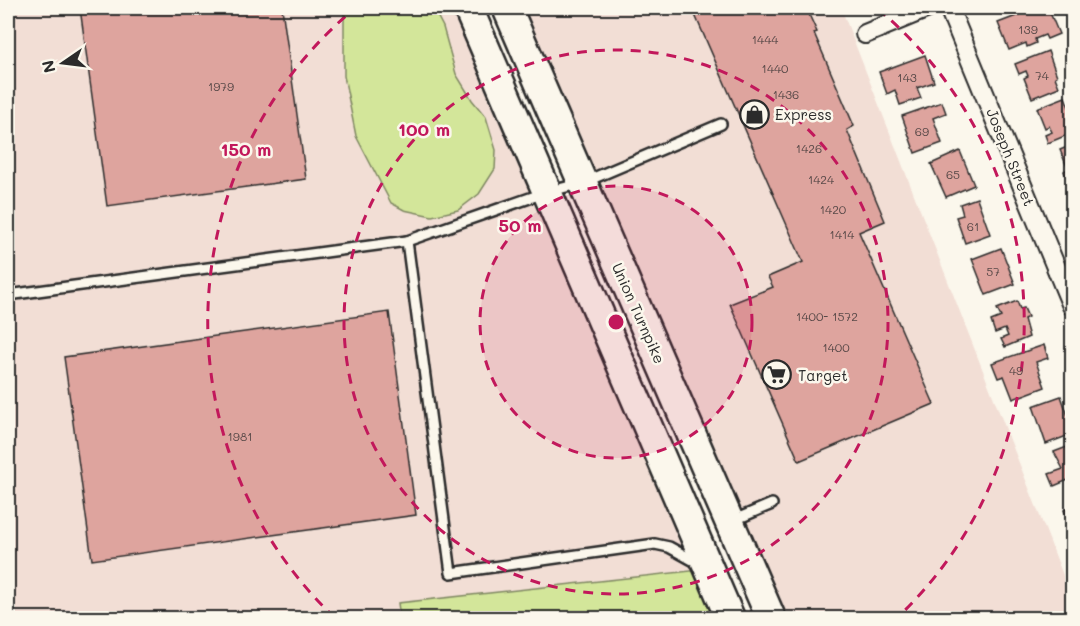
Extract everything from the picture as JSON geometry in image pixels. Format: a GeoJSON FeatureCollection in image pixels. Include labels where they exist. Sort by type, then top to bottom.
{"type":"FeatureCollection","features":[{"type":"Feature","properties":{"kind":"main road"},"geometry":{"type":"LineString","coordinates":[[468,8],[730,618]]}},
{"type":"Feature","properties":{"kind":"main road","name":"Union Turnpike"},"geometry":{"type":"LineString","coordinates":[[507,8],[771,618]]}},
{"type":"Feature","properties":{"kind":"street"},"geometry":{"type":"LineString","coordinates":[[865,34],[928,8]]}},
{"type":"Feature","properties":{"kind":"street","name":"Joseph Street"},"geometry":{"type":"LineString","coordinates":[[949,8],[1072,306]]}},
{"type":"Feature","properties":{"kind":"lane"},"geometry":{"type":"LineString","coordinates":[[8,295],[407,240],[547,192],[582,183],[721,124]]}},
{"type":"Feature","properties":{"kind":"lane"},"geometry":{"type":"LineString","coordinates":[[407,240],[452,573],[655,544],[669,547],[709,569]]}},
{"type":"Feature","properties":{"kind":"lane"},"geometry":{"type":"LineString","coordinates":[[729,522],[772,504]]}},
{"type":"Feature","properties":{"kind":"shaded area"},"geometry":{"type":"Polygon","coordinates":[[[8,8],[468,8],[709,569],[398,603],[400,618],[8,618],[8,8]]]}},
{"type":"Feature","properties":{"kind":"shaded area"},"geometry":{"type":"Polygon","coordinates":[[[507,8],[841,8],[1072,598],[1072,618],[771,618],[507,8]]]}},
{"type":"Feature","properties":{"kind":"green space"},"geometry":{"type":"Polygon","coordinates":[[[344,8],[433,8],[443,27],[456,74],[486,117],[496,150],[495,169],[479,194],[458,210],[432,216],[404,210],[391,203],[356,136],[344,76],[344,8]]]}},
{"type":"Feature","properties":{"kind":"green space"},"geometry":{"type":"Polygon","coordinates":[[[709,569],[730,618],[400,618],[398,603],[709,569]]]}},
{"type":"Feature","properties":{"kind":"building"},"geometry":{"type":"Polygon","coordinates":[[[80,8],[282,8],[306,179],[107,206],[80,8]]]}},
{"type":"Feature","properties":{"kind":"building"},"geometry":{"type":"Polygon","coordinates":[[[692,8],[806,8],[817,32],[814,33],[854,126],[847,130],[885,221],[859,232],[934,404],[799,461],[730,304],[773,287],[768,277],[803,262],[692,8]]]}},
{"type":"Feature","properties":{"kind":"building"},"geometry":{"type":"Polygon","coordinates":[[[1037,8],[1048,8],[1059,34],[1047,39],[1045,35],[1035,39],[1036,43],[1027,47],[1026,43],[1009,50],[998,23],[1037,8]]]}},
{"type":"Feature","properties":{"kind":"building"},"geometry":{"type":"Polygon","coordinates":[[[1064,8],[1072,8],[1072,14],[1068,16],[1064,8]]]}},
{"type":"Feature","properties":{"kind":"building"},"geometry":{"type":"Polygon","coordinates":[[[1048,51],[1059,87],[1032,98],[1024,78],[1028,76],[1026,71],[1019,74],[1015,64],[1048,51]]]}},
{"type":"Feature","properties":{"kind":"building"},"geometry":{"type":"Polygon","coordinates":[[[925,55],[934,82],[917,88],[921,98],[900,105],[895,90],[887,94],[879,72],[925,55]]]}},
{"type":"Feature","properties":{"kind":"building"},"geometry":{"type":"Polygon","coordinates":[[[1065,97],[1069,107],[1072,106],[1072,133],[1048,143],[1045,135],[1052,132],[1049,126],[1045,128],[1037,108],[1065,97]]]}},
{"type":"Feature","properties":{"kind":"building"},"geometry":{"type":"Polygon","coordinates":[[[942,102],[946,113],[933,118],[942,143],[915,153],[902,116],[942,102]]]}},
{"type":"Feature","properties":{"kind":"building"},"geometry":{"type":"Polygon","coordinates":[[[1072,145],[1072,187],[1070,187],[1064,171],[1068,169],[1060,150],[1072,145]]]}},
{"type":"Feature","properties":{"kind":"building"},"geometry":{"type":"Polygon","coordinates":[[[960,151],[974,185],[946,197],[931,164],[960,151]]]}},
{"type":"Feature","properties":{"kind":"building"},"geometry":{"type":"Polygon","coordinates":[[[977,198],[990,234],[965,243],[956,217],[963,215],[960,204],[977,198]]]}},
{"type":"Feature","properties":{"kind":"building"},"geometry":{"type":"Polygon","coordinates":[[[1001,248],[1015,284],[986,295],[972,259],[1001,248]]]}},
{"type":"Feature","properties":{"kind":"building"},"geometry":{"type":"Polygon","coordinates":[[[1017,301],[1020,309],[1024,308],[1028,317],[1024,319],[1029,337],[1005,347],[1001,339],[1008,336],[1005,329],[995,333],[991,321],[1001,317],[997,309],[1017,301]]]}},
{"type":"Feature","properties":{"kind":"building"},"geometry":{"type":"Polygon","coordinates":[[[389,312],[416,515],[92,560],[64,357],[389,312]]]}},
{"type":"Feature","properties":{"kind":"building"},"geometry":{"type":"Polygon","coordinates":[[[1044,345],[1048,358],[1036,362],[1045,387],[1013,399],[1004,376],[998,378],[992,363],[1044,345]]]}},
{"type":"Feature","properties":{"kind":"building"},"geometry":{"type":"Polygon","coordinates":[[[1061,396],[1072,427],[1072,434],[1046,444],[1033,406],[1061,396]]]}},
{"type":"Feature","properties":{"kind":"building"},"geometry":{"type":"Polygon","coordinates":[[[1072,445],[1072,488],[1068,480],[1054,486],[1049,474],[1063,469],[1054,452],[1072,445]]]}},
{"type":"Feature","properties":{"kind":"building"},"geometry":{"type":"Polygon","coordinates":[[[1072,506],[1072,529],[1064,510],[1072,506]]]}},
{"type":"Feature","properties":{"kind":"place","name":"Express"},"geometry":{"type":"Point","coordinates":[754,114]}},
{"type":"Feature","properties":{"kind":"place","name":"Target"},"geometry":{"type":"Point","coordinates":[777,375]}}]}
